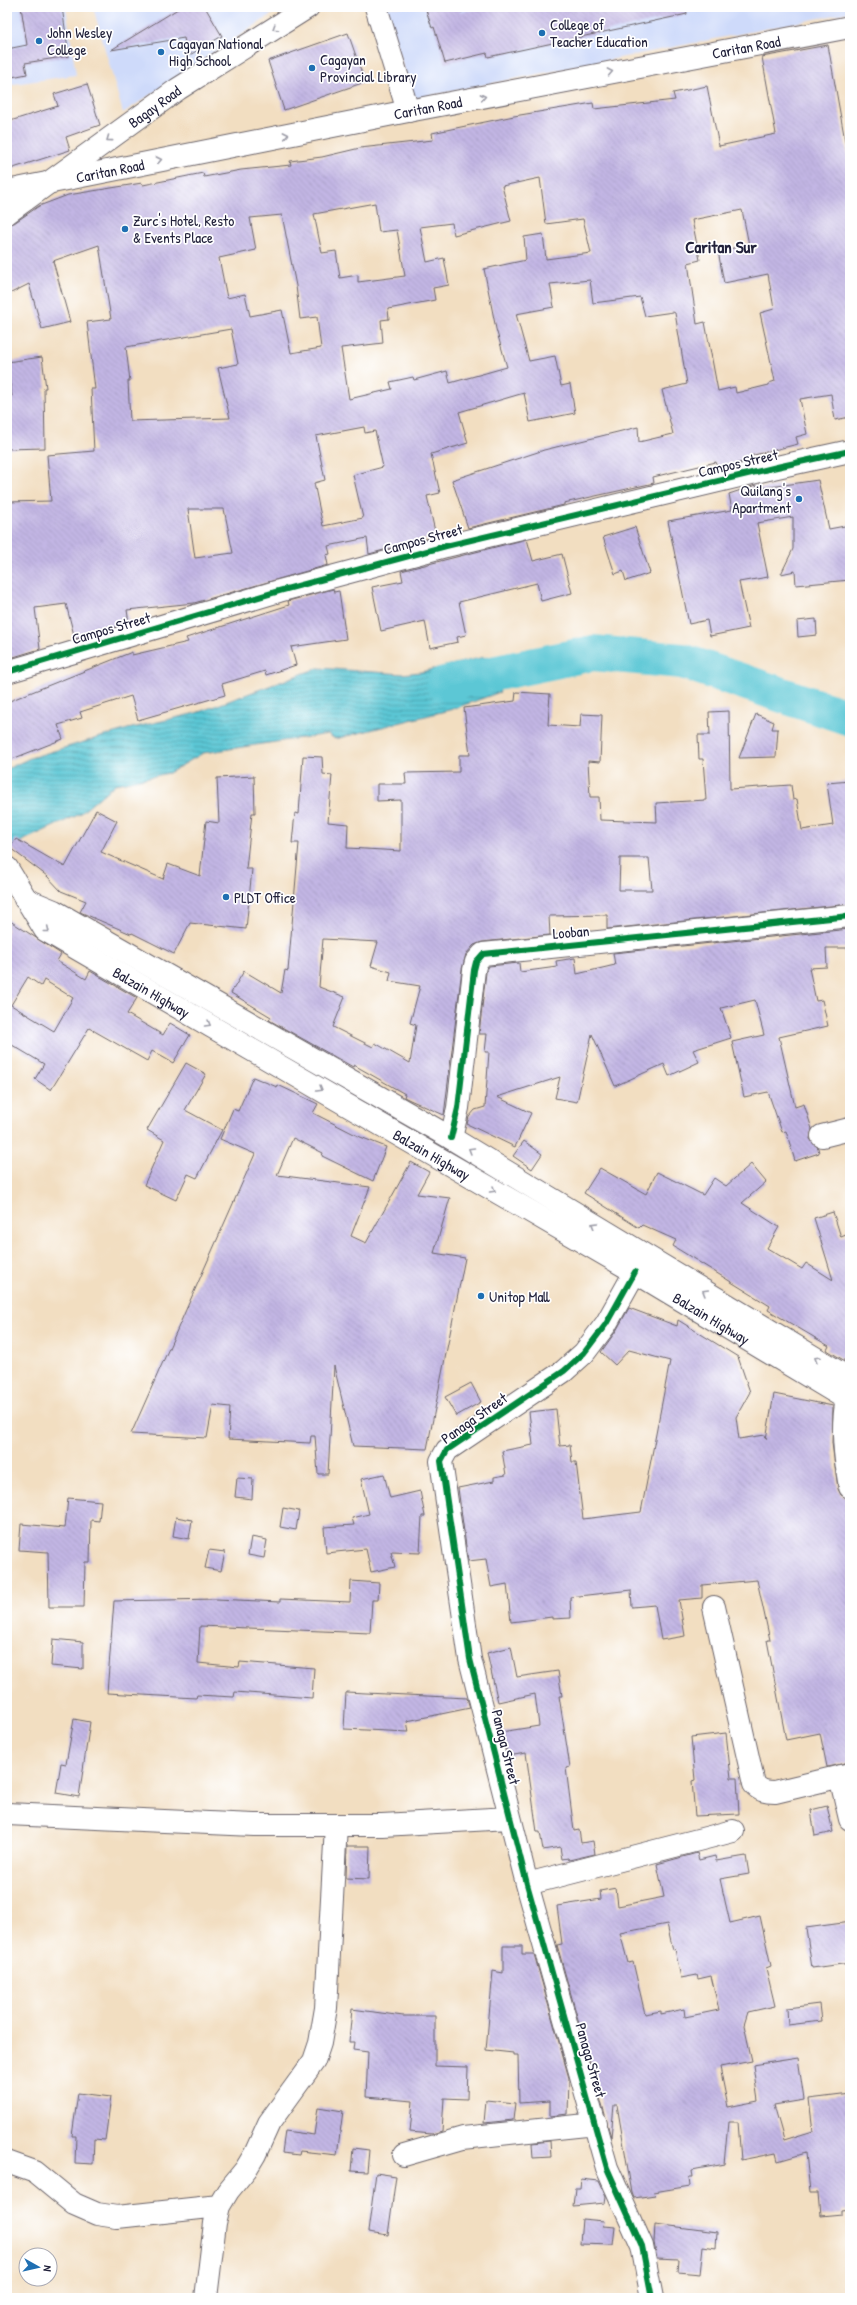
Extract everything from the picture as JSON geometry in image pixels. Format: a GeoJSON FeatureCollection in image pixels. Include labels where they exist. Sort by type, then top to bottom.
{"type":"FeatureCollection","features":[{"type":"Feature","properties":{"kind":"street","name":"Bagay Road"},"geometry":{"type":"LineString","coordinates":[[7,213],[178,89],[308,7]]}},
{"type":"Feature","properties":{"kind":"street"},"geometry":{"type":"LineString","coordinates":[[376,7],[408,111]]}},
{"type":"Feature","properties":{"kind":"street","name":"Caritan Road"},"geometry":{"type":"LineString","coordinates":[[7,191],[408,111],[850,27]]}},
{"type":"Feature","properties":{"kind":"street","name":"Campos Street"},"geometry":{"type":"LineString","coordinates":[[7,672],[279,592],[446,546],[777,466],[850,451]]}},
{"type":"Feature","properties":{"kind":"street","name":"Balzain Highway"},"geometry":{"type":"LineString","coordinates":[[16,884],[54,911],[451,1138],[849,1393]]}},
{"type":"Feature","properties":{"kind":"street","name":"Balzain Highway"},"geometry":{"type":"LineString","coordinates":[[16,884],[45,930],[635,1272],[849,1393]]}},
{"type":"Feature","properties":{"kind":"street","name":"Looban"},"geometry":{"type":"LineString","coordinates":[[451,1138],[458,1108],[474,970],[476,962],[483,954],[850,916]]}},
{"type":"Feature","properties":{"kind":"street"},"geometry":{"type":"LineString","coordinates":[[822,1136],[850,1129]]}},
{"type":"Feature","properties":{"kind":"street","name":"Panaga Street"},"geometry":{"type":"LineString","coordinates":[[635,1272],[606,1324],[584,1353],[564,1372],[447,1450],[441,1460],[470,1659],[510,1818],[527,1884],[596,2124],[607,2168],[642,2246],[652,2298]]}},
{"type":"Feature","properties":{"kind":"street"},"geometry":{"type":"LineString","coordinates":[[849,1393],[843,1416],[850,1487]]}},
{"type":"Feature","properties":{"kind":"street"},"geometry":{"type":"LineString","coordinates":[[714,1607],[754,1784],[762,1791],[775,1792],[845,1775],[850,1819]]}},
{"type":"Feature","properties":{"kind":"street"},"geometry":{"type":"LineString","coordinates":[[7,1814],[254,1825],[441,1823],[510,1818]]}},
{"type":"Feature","properties":{"kind":"street"},"geometry":{"type":"LineString","coordinates":[[206,2298],[214,2223],[219,2206],[228,2191],[246,2169],[255,2154],[269,2123],[314,2061],[320,2043],[326,2008],[336,1825]]}},
{"type":"Feature","properties":{"kind":"street"},"geometry":{"type":"LineString","coordinates":[[527,1884],[733,1831]]}},
{"type":"Feature","properties":{"kind":"street"},"geometry":{"type":"LineString","coordinates":[[404,2155],[463,2138],[596,2124]]}},
{"type":"Feature","properties":{"kind":"street"},"geometry":{"type":"LineString","coordinates":[[7,2162],[35,2172],[74,2204],[97,2214],[117,2217],[219,2206]]}},
{"type":"Feature","properties":{"kind":"shaded area","name":"John Wesley College"},"geometry":{"type":"Polygon","coordinates":[[[7,7],[66,7],[76,75],[7,85],[7,7]]]}},
{"type":"Feature","properties":{"kind":"shaded area","name":"Cagayan National High School"},"geometry":{"type":"Polygon","coordinates":[[[93,7],[283,7],[123,113],[93,7]]]}},
{"type":"Feature","properties":{"kind":"shaded area"},"geometry":{"type":"Polygon","coordinates":[[[385,7],[850,7],[850,12],[413,99],[385,7]]]}},
{"type":"Feature","properties":{"kind":"water"},"geometry":{"type":"Polygon","coordinates":[[[484,657],[500,692],[453,709],[335,739],[328,734],[203,753],[169,773],[115,784],[80,814],[7,848],[7,769],[30,758],[128,729],[196,713],[318,668],[402,674],[421,672],[484,657]]]}},
{"type":"Feature","properties":{"kind":"building"},"geometry":{"type":"Polygon","coordinates":[[[21,7],[62,7],[69,56],[25,63],[27,74],[7,78],[7,49],[27,45],[21,7]]]}},
{"type":"Feature","properties":{"kind":"building"},"geometry":{"type":"Polygon","coordinates":[[[181,7],[205,7],[222,36],[188,56],[184,38],[111,50],[181,7]]]}},
{"type":"Feature","properties":{"kind":"building","name":"College of Teacher Education"},"geometry":{"type":"Polygon","coordinates":[[[425,7],[459,7],[461,12],[486,7],[686,7],[687,14],[488,57],[487,53],[445,63],[434,27],[432,28],[425,7]]]}},
{"type":"Feature","properties":{"kind":"building"},"geometry":{"type":"Polygon","coordinates":[[[348,33],[365,82],[284,110],[268,61],[348,33]]]}},
{"type":"Feature","properties":{"kind":"building"},"geometry":{"type":"Polygon","coordinates":[[[828,45],[850,169],[850,359],[848,360],[850,375],[850,417],[835,420],[831,394],[800,399],[807,434],[796,437],[798,444],[750,456],[751,460],[718,468],[716,462],[653,477],[654,483],[564,503],[564,505],[468,528],[452,480],[544,450],[638,427],[639,442],[673,434],[662,390],[687,384],[675,313],[645,316],[640,297],[593,303],[590,280],[550,284],[554,307],[516,314],[529,361],[555,356],[561,386],[570,384],[575,413],[530,422],[524,393],[459,412],[468,443],[431,454],[440,493],[427,496],[436,536],[369,554],[367,538],[328,546],[330,554],[326,555],[328,565],[194,603],[127,610],[129,623],[75,639],[66,604],[35,608],[40,649],[7,659],[7,502],[51,501],[47,455],[94,451],[91,389],[95,389],[87,322],[111,319],[99,245],[53,261],[70,322],[42,329],[29,284],[7,295],[7,225],[14,223],[39,206],[68,195],[142,183],[143,185],[203,173],[204,177],[241,170],[291,165],[290,161],[322,157],[360,148],[433,140],[432,133],[514,116],[593,103],[594,109],[675,100],[673,93],[707,86],[719,146],[776,134],[762,57],[828,45]],[[540,178],[502,186],[511,221],[454,235],[452,223],[420,227],[427,262],[444,258],[449,285],[433,288],[435,300],[388,309],[389,319],[381,320],[383,343],[341,348],[349,399],[392,389],[390,382],[413,377],[414,380],[447,371],[450,383],[507,367],[496,329],[484,269],[526,260],[524,237],[543,234],[546,259],[591,253],[583,219],[546,224],[540,178]],[[375,203],[314,214],[322,253],[336,251],[340,278],[358,275],[358,282],[405,276],[397,230],[379,232],[375,203]],[[742,210],[692,220],[700,260],[688,263],[697,324],[705,322],[718,391],[735,387],[736,393],[769,385],[769,383],[775,381],[760,313],[774,309],[768,274],[724,283],[718,251],[749,245],[742,210]],[[282,215],[250,218],[256,250],[219,258],[227,298],[245,294],[250,316],[282,310],[291,353],[321,348],[317,317],[300,319],[296,286],[282,215]],[[231,329],[126,347],[130,381],[128,381],[130,421],[230,418],[218,368],[238,364],[231,329]],[[364,427],[316,436],[325,480],[314,483],[323,526],[363,518],[353,475],[383,467],[375,431],[365,433],[364,427]],[[188,509],[195,558],[233,553],[224,509],[188,509]]]}},
{"type":"Feature","properties":{"kind":"building"},"geometry":{"type":"Polygon","coordinates":[[[87,84],[100,125],[66,137],[70,150],[7,170],[7,122],[58,106],[54,94],[87,84]]]}},
{"type":"Feature","properties":{"kind":"building"},"geometry":{"type":"Polygon","coordinates":[[[42,357],[46,388],[44,388],[45,448],[7,449],[7,396],[12,396],[7,362],[42,357]]]}},
{"type":"Feature","properties":{"kind":"building"},"geometry":{"type":"Polygon","coordinates":[[[818,480],[829,529],[850,525],[850,580],[796,585],[795,571],[781,574],[793,549],[793,517],[757,523],[768,577],[739,582],[749,628],[710,636],[707,620],[689,624],[668,521],[732,510],[729,494],[756,485],[757,489],[818,480]]]}},
{"type":"Feature","properties":{"kind":"building"},"geometry":{"type":"Polygon","coordinates":[[[635,527],[650,573],[626,581],[623,571],[615,574],[603,537],[635,527]]]}},
{"type":"Feature","properties":{"kind":"building"},"geometry":{"type":"Polygon","coordinates":[[[527,539],[533,561],[562,554],[572,593],[541,601],[537,583],[459,602],[466,635],[457,637],[458,642],[430,648],[425,621],[381,631],[372,587],[403,581],[401,571],[527,539]]]}},
{"type":"Feature","properties":{"kind":"building"},"geometry":{"type":"Polygon","coordinates":[[[333,589],[334,592],[339,591],[346,639],[291,647],[296,665],[266,675],[265,671],[222,684],[225,695],[138,720],[131,696],[80,712],[82,718],[58,725],[63,739],[7,761],[7,702],[132,652],[132,655],[188,642],[186,638],[289,605],[288,601],[333,589]]]}},
{"type":"Feature","properties":{"kind":"building"},"geometry":{"type":"Polygon","coordinates":[[[816,619],[817,635],[798,637],[797,621],[816,619]]]}},
{"type":"Feature","properties":{"kind":"building"},"geometry":{"type":"Polygon","coordinates":[[[516,692],[550,694],[548,725],[580,727],[581,714],[602,715],[600,762],[588,761],[590,797],[599,797],[600,820],[657,822],[656,803],[706,800],[703,759],[699,759],[698,735],[710,735],[709,712],[729,711],[730,789],[791,785],[793,800],[797,799],[802,830],[833,825],[827,783],[850,781],[850,904],[607,929],[607,915],[549,916],[550,935],[482,942],[474,945],[466,954],[462,969],[444,1115],[404,1097],[405,1094],[269,1020],[271,1017],[231,993],[244,971],[281,993],[285,970],[288,971],[299,843],[292,843],[295,813],[299,814],[303,756],[322,757],[323,774],[332,775],[328,822],[348,824],[347,848],[401,851],[401,800],[377,801],[377,784],[406,784],[405,773],[459,772],[459,755],[470,755],[464,708],[515,701],[516,692]],[[620,858],[619,890],[652,890],[649,858],[620,858]],[[323,939],[319,987],[345,997],[333,1027],[373,1047],[375,1043],[410,1063],[416,1025],[410,1023],[420,986],[389,981],[391,972],[371,966],[378,942],[323,939]]]}},
{"type":"Feature","properties":{"kind":"building"},"geometry":{"type":"Polygon","coordinates":[[[756,714],[774,722],[772,729],[778,729],[776,757],[739,758],[756,714]]]}},
{"type":"Feature","properties":{"kind":"building"},"geometry":{"type":"Polygon","coordinates":[[[254,776],[255,813],[252,813],[246,869],[252,869],[246,929],[190,923],[174,954],[132,933],[131,934],[80,912],[86,901],[61,891],[47,876],[10,848],[16,839],[65,867],[96,810],[117,821],[101,852],[163,879],[168,864],[200,876],[206,821],[219,823],[217,778],[254,776]]]}},
{"type":"Feature","properties":{"kind":"building"},"geometry":{"type":"Polygon","coordinates":[[[7,919],[61,954],[57,961],[86,979],[90,971],[137,998],[127,1014],[163,1035],[170,1023],[190,1035],[173,1063],[152,1051],[147,1061],[89,1028],[51,1090],[35,1079],[44,1064],[7,1042],[7,919]],[[28,977],[11,1005],[54,1031],[73,998],[44,980],[41,986],[28,977]]]}},
{"type":"Feature","properties":{"kind":"building"},"geometry":{"type":"Polygon","coordinates":[[[850,929],[850,948],[826,948],[827,967],[809,968],[816,1001],[822,1000],[828,1026],[779,1037],[795,1107],[804,1104],[812,1129],[810,1139],[818,1148],[819,1153],[795,1161],[786,1131],[782,1132],[768,1092],[744,1097],[732,1042],[764,1035],[755,1000],[721,1008],[731,1038],[693,1050],[699,1062],[669,1076],[664,1064],[615,1086],[592,1034],[577,1102],[555,1098],[560,1077],[497,1097],[531,1113],[515,1147],[467,1124],[469,1117],[475,1110],[485,1107],[489,1052],[485,1052],[487,1034],[479,1034],[486,972],[489,966],[519,963],[520,972],[557,967],[556,961],[575,958],[577,974],[615,965],[613,953],[850,929]]]}},
{"type":"Feature","properties":{"kind":"building"},"geometry":{"type":"Polygon","coordinates":[[[186,1063],[206,1074],[185,1110],[222,1130],[197,1178],[188,1174],[176,1200],[144,1185],[164,1140],[147,1130],[186,1063]]]}},
{"type":"Feature","properties":{"kind":"building"},"geometry":{"type":"Polygon","coordinates":[[[253,1077],[277,1087],[278,1085],[318,1104],[313,1113],[358,1136],[386,1147],[373,1181],[322,1156],[323,1153],[293,1138],[277,1175],[370,1187],[351,1236],[366,1243],[411,1162],[429,1172],[417,1194],[450,1198],[434,1253],[465,1258],[427,1449],[353,1446],[334,1366],[328,1474],[318,1474],[315,1436],[311,1436],[310,1443],[228,1439],[230,1407],[213,1405],[207,1438],[131,1434],[255,1154],[220,1139],[233,1109],[238,1111],[253,1077]]]}},
{"type":"Feature","properties":{"kind":"building"},"geometry":{"type":"Polygon","coordinates":[[[524,1141],[542,1154],[532,1169],[513,1156],[524,1141]]]}},
{"type":"Feature","properties":{"kind":"building"},"geometry":{"type":"Polygon","coordinates":[[[751,1164],[766,1182],[742,1203],[779,1227],[767,1248],[802,1269],[806,1263],[833,1280],[814,1218],[833,1212],[841,1237],[846,1235],[850,1248],[850,1364],[827,1350],[829,1346],[768,1310],[770,1306],[673,1246],[676,1240],[642,1225],[639,1228],[584,1193],[600,1168],[646,1194],[657,1172],[703,1195],[714,1178],[726,1186],[751,1164]]]}},
{"type":"Feature","properties":{"kind":"building"},"geometry":{"type":"Polygon","coordinates":[[[629,1308],[677,1326],[678,1320],[738,1357],[750,1392],[736,1417],[739,1439],[765,1435],[766,1439],[774,1394],[833,1406],[832,1443],[838,1489],[841,1495],[850,1499],[850,1762],[827,1767],[820,1733],[786,1740],[767,1640],[770,1640],[757,1580],[702,1585],[702,1598],[679,1600],[685,1636],[661,1640],[655,1605],[632,1607],[631,1590],[570,1597],[571,1618],[552,1619],[552,1617],[511,1622],[507,1584],[491,1587],[486,1559],[468,1561],[458,1488],[494,1481],[494,1477],[506,1475],[502,1451],[533,1445],[529,1412],[556,1409],[560,1446],[570,1445],[572,1462],[576,1462],[583,1519],[641,1512],[670,1361],[629,1350],[615,1365],[601,1352],[616,1331],[629,1308]]]}},
{"type":"Feature","properties":{"kind":"building"},"geometry":{"type":"Polygon","coordinates":[[[471,1383],[481,1402],[456,1416],[445,1397],[471,1383]]]}},
{"type":"Feature","properties":{"kind":"building"},"geometry":{"type":"Polygon","coordinates":[[[384,1474],[390,1498],[420,1491],[425,1516],[422,1516],[420,1553],[391,1552],[395,1567],[371,1572],[366,1549],[326,1553],[324,1527],[354,1525],[352,1518],[369,1514],[361,1479],[384,1474]]]}},
{"type":"Feature","properties":{"kind":"building"},"geometry":{"type":"Polygon","coordinates":[[[237,1478],[253,1479],[252,1499],[235,1497],[237,1478]]]}},
{"type":"Feature","properties":{"kind":"building"},"geometry":{"type":"Polygon","coordinates":[[[68,1498],[101,1501],[99,1521],[91,1520],[90,1562],[85,1562],[84,1607],[49,1607],[48,1552],[19,1550],[21,1524],[65,1528],[68,1498]]]}},
{"type":"Feature","properties":{"kind":"building"},"geometry":{"type":"Polygon","coordinates":[[[283,1508],[299,1511],[296,1530],[280,1527],[283,1508]]]}},
{"type":"Feature","properties":{"kind":"building"},"geometry":{"type":"Polygon","coordinates":[[[176,1517],[192,1520],[189,1539],[173,1536],[176,1517]]]}},
{"type":"Feature","properties":{"kind":"building"},"geometry":{"type":"Polygon","coordinates":[[[251,1537],[267,1540],[264,1558],[248,1555],[251,1537]]]}},
{"type":"Feature","properties":{"kind":"building"},"geometry":{"type":"Polygon","coordinates":[[[209,1550],[225,1552],[221,1571],[205,1568],[209,1550]]]}},
{"type":"Feature","properties":{"kind":"building"},"geometry":{"type":"Polygon","coordinates":[[[351,1581],[379,1583],[378,1600],[372,1600],[370,1633],[200,1626],[198,1663],[239,1667],[240,1662],[314,1668],[312,1698],[235,1692],[234,1697],[197,1695],[196,1698],[107,1693],[114,1601],[216,1599],[280,1602],[280,1599],[350,1602],[351,1581]]]}},
{"type":"Feature","properties":{"kind":"building"},"geometry":{"type":"Polygon","coordinates":[[[53,1639],[83,1642],[83,1669],[51,1666],[53,1639]]]}},
{"type":"Feature","properties":{"kind":"building"},"geometry":{"type":"Polygon","coordinates":[[[511,1647],[517,1677],[558,1671],[562,1696],[559,1696],[570,1767],[566,1768],[574,1831],[579,1830],[581,1843],[593,1841],[595,1854],[569,1860],[568,1858],[562,1859],[560,1847],[543,1850],[540,1832],[537,1832],[526,1753],[508,1756],[501,1732],[539,1726],[535,1694],[498,1702],[487,1653],[511,1647]]]}},
{"type":"Feature","properties":{"kind":"building"},"geometry":{"type":"Polygon","coordinates":[[[346,1692],[467,1698],[470,1708],[407,1721],[409,1732],[344,1729],[346,1692]]]}},
{"type":"Feature","properties":{"kind":"building"},"geometry":{"type":"Polygon","coordinates":[[[74,1719],[90,1722],[79,1797],[56,1793],[61,1763],[66,1764],[74,1719]]]}},
{"type":"Feature","properties":{"kind":"building"},"geometry":{"type":"Polygon","coordinates":[[[726,1733],[731,1778],[737,1778],[739,1814],[695,1816],[692,1781],[695,1780],[691,1737],[726,1733]]]}},
{"type":"Feature","properties":{"kind":"building"},"geometry":{"type":"Polygon","coordinates":[[[827,1806],[833,1832],[815,1836],[811,1810],[827,1806]]]}},
{"type":"Feature","properties":{"kind":"building"},"geometry":{"type":"Polygon","coordinates":[[[347,1846],[370,1846],[369,1879],[346,1878],[347,1846]]]}},
{"type":"Feature","properties":{"kind":"building"},"geometry":{"type":"Polygon","coordinates":[[[697,1853],[699,1860],[715,1856],[716,1861],[746,1856],[749,1874],[720,1879],[730,1923],[760,1916],[771,1966],[766,1968],[775,2006],[748,2012],[744,2025],[752,2061],[720,2067],[728,2107],[758,2101],[753,2065],[798,2058],[804,2100],[774,2105],[784,2140],[813,2131],[809,2099],[850,2094],[850,2209],[842,2210],[842,2214],[820,2216],[818,2192],[810,2192],[806,2153],[778,2161],[776,2153],[741,2160],[738,2122],[728,2122],[724,2164],[692,2170],[693,2177],[689,2177],[690,2186],[654,2192],[655,2195],[634,2198],[617,2105],[614,2105],[611,2137],[557,1945],[562,1944],[557,1906],[601,1899],[600,1891],[616,1888],[618,1906],[664,1897],[657,1864],[697,1853]],[[667,1924],[620,1933],[628,1963],[633,1962],[645,2014],[661,2011],[661,2014],[684,2009],[685,2017],[719,2010],[711,1976],[698,1979],[697,1975],[681,1978],[675,1949],[673,1950],[667,1924]]]}},
{"type":"Feature","properties":{"kind":"building"},"geometry":{"type":"Polygon","coordinates":[[[850,1922],[850,1963],[812,1968],[806,1928],[850,1922]]]}},
{"type":"Feature","properties":{"kind":"building"},"geometry":{"type":"Polygon","coordinates":[[[503,1946],[522,1946],[522,1954],[534,1954],[569,2078],[568,2114],[550,2116],[550,2101],[519,2103],[518,2055],[513,2055],[513,2053],[486,2050],[493,1971],[503,1973],[503,1946]]]}},
{"type":"Feature","properties":{"kind":"building"},"geometry":{"type":"Polygon","coordinates":[[[819,2004],[821,2021],[788,2025],[787,2008],[819,2004]]]}},
{"type":"Feature","properties":{"kind":"building"},"geometry":{"type":"Polygon","coordinates":[[[352,2009],[403,2016],[435,2016],[435,2066],[468,2067],[467,2099],[444,2098],[442,2131],[432,2134],[410,2132],[413,2101],[366,2097],[368,2052],[353,2050],[354,2042],[349,2042],[352,2009]]]}},
{"type":"Feature","properties":{"kind":"building"},"geometry":{"type":"Polygon","coordinates":[[[78,2093],[111,2097],[105,2140],[94,2139],[93,2164],[75,2163],[76,2136],[72,2136],[78,2093]]]}},
{"type":"Feature","properties":{"kind":"building"},"geometry":{"type":"Polygon","coordinates":[[[486,2100],[515,2103],[513,2120],[484,2123],[486,2100]]]}},
{"type":"Feature","properties":{"kind":"building"},"geometry":{"type":"Polygon","coordinates":[[[318,2107],[343,2111],[337,2155],[300,2151],[299,2155],[282,2153],[285,2131],[314,2135],[318,2107]]]}},
{"type":"Feature","properties":{"kind":"building"},"geometry":{"type":"Polygon","coordinates":[[[550,2141],[551,2157],[533,2158],[532,2143],[550,2141]]]}},
{"type":"Feature","properties":{"kind":"building"},"geometry":{"type":"Polygon","coordinates":[[[353,2148],[369,2150],[367,2172],[351,2171],[353,2148]]]}},
{"type":"Feature","properties":{"kind":"building"},"geometry":{"type":"Polygon","coordinates":[[[376,2173],[396,2176],[388,2235],[368,2232],[376,2173]]]}},
{"type":"Feature","properties":{"kind":"building"},"geometry":{"type":"Polygon","coordinates":[[[581,2179],[599,2181],[606,2196],[605,2203],[573,2206],[575,2188],[580,2188],[581,2179]]]}},
{"type":"Feature","properties":{"kind":"building"},"geometry":{"type":"Polygon","coordinates":[[[582,2219],[604,2221],[603,2226],[615,2227],[613,2245],[580,2244],[582,2219]]]}},
{"type":"Feature","properties":{"kind":"building"},"geometry":{"type":"Polygon","coordinates":[[[655,2224],[717,2232],[716,2248],[703,2246],[700,2274],[678,2272],[679,2260],[657,2259],[654,2243],[655,2224]]]}},
{"type":"Feature","properties":{"kind":"waterway"},"geometry":{"type":"LineString","coordinates":[[444,684],[593,653],[682,661],[850,718]]}},
{"type":"Feature","properties":{"kind":"cycle path"},"geometry":{"type":"LineString","coordinates":[[7,672],[279,591],[446,546],[850,451]]}},
{"type":"Feature","properties":{"kind":"cycle path"},"geometry":{"type":"LineString","coordinates":[[451,1138],[458,1108],[474,970],[476,962],[483,954],[850,916]]}},
{"type":"Feature","properties":{"kind":"cycle path"},"geometry":{"type":"LineString","coordinates":[[635,1272],[606,1324],[584,1353],[564,1371],[447,1450],[441,1461],[470,1659],[527,1884],[607,2168],[642,2246],[652,2298]]}},
{"type":"Feature","properties":{"kind":"place","name":"College of Teacher Education"},"geometry":{"type":"Point","coordinates":[542,33]}},
{"type":"Feature","properties":{"kind":"place","name":"John Wesley College"},"geometry":{"type":"Point","coordinates":[39,41]}},
{"type":"Feature","properties":{"kind":"place","name":"Cagayan National High School"},"geometry":{"type":"Point","coordinates":[161,52]}},
{"type":"Feature","properties":{"kind":"place","name":"Cagayan Provincial Library"},"geometry":{"type":"Point","coordinates":[312,68]}},
{"type":"Feature","properties":{"kind":"place","name":"Zurc's Hotel, Resto & Events Place"},"geometry":{"type":"Point","coordinates":[125,229]}},
{"type":"Feature","properties":{"kind":"place","name":"Quilang's Apartment"},"geometry":{"type":"Point","coordinates":[799,499]}},
{"type":"Feature","properties":{"kind":"place","name":"PLDT Office"},"geometry":{"type":"Point","coordinates":[226,897]}},
{"type":"Feature","properties":{"kind":"place","name":"Unitop Mall"},"geometry":{"type":"Point","coordinates":[481,1296]}},
{"type":"Feature","properties":{"kind":"district","name":"Caritan Sur"},"geometry":{"type":"Point","coordinates":[721,246]}}]}
